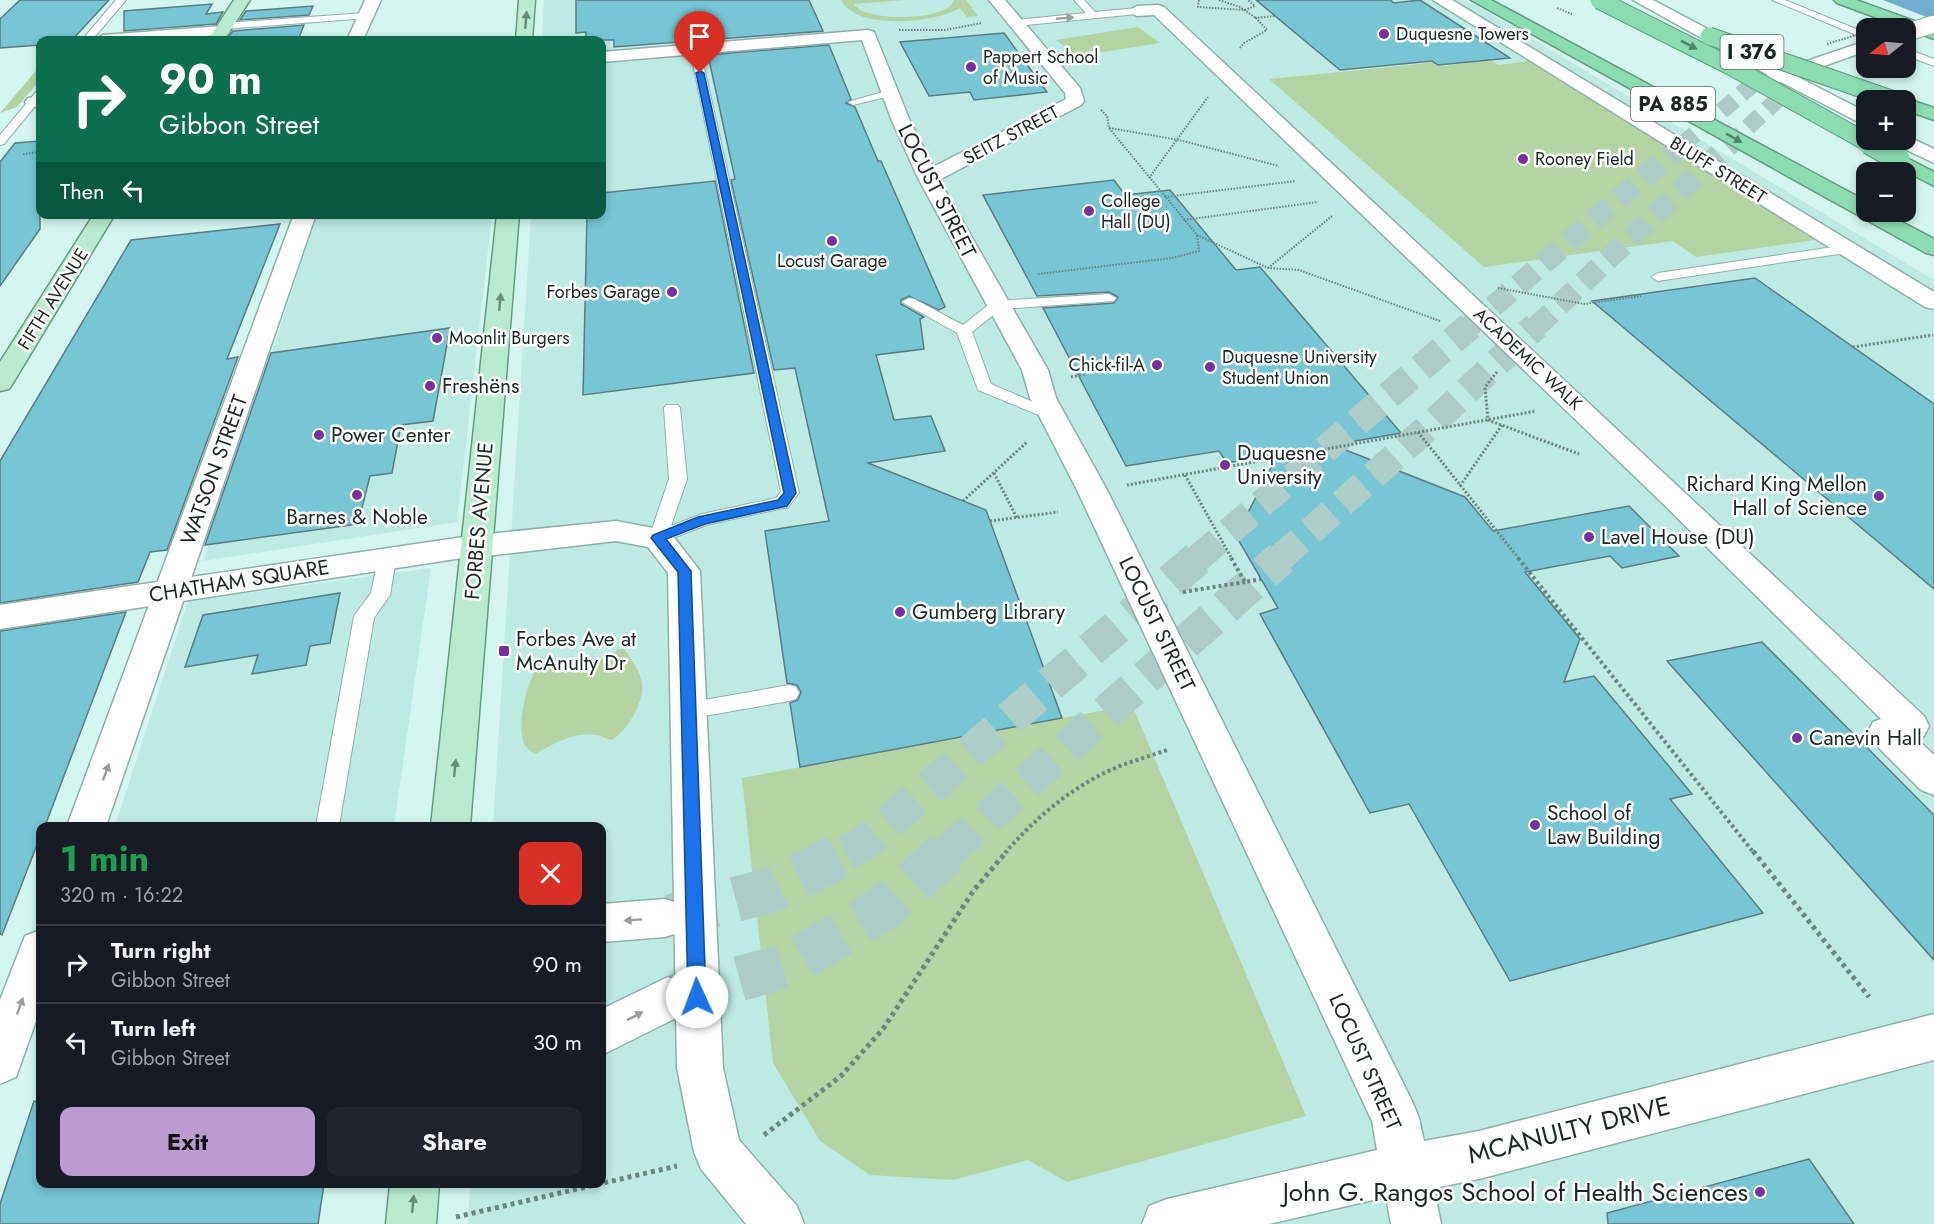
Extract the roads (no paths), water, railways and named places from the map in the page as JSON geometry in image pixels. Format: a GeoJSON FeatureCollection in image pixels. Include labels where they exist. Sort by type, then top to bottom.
{"type":"FeatureCollection","features":[{"type":"Feature","properties":{"kind":"highway","name":"PA 885"},"geometry":{"type":"LineString","coordinates":[[1479,0],[1856,205]]}},
{"type":"Feature","properties":{"kind":"highway","name":"PA 885"},"geometry":{"type":"LineString","coordinates":[[1504,0],[1856,187]]}},
{"type":"Feature","properties":{"kind":"highway"},"geometry":{"type":"LineString","coordinates":[[1599,0],[1732,67],[1934,180]]}},
{"type":"Feature","properties":{"kind":"highway","name":"I 376"},"geometry":{"type":"LineString","coordinates":[[1611,0],[1866,90]]}},
{"type":"Feature","properties":{"kind":"highway"},"geometry":{"type":"LineString","coordinates":[[1842,0],[1934,34]]}},
{"type":"Feature","properties":{"kind":"highway"},"geometry":{"type":"LineString","coordinates":[[1916,108],[1934,114]]}},
{"type":"Feature","properties":{"kind":"highway"},"geometry":{"type":"LineString","coordinates":[[1916,220],[1934,230]]}},
{"type":"Feature","properties":{"kind":"highway","name":"PA 885"},"geometry":{"type":"LineString","coordinates":[[1887,222],[1934,248]]}},
{"type":"Feature","properties":{"kind":"main road"},"geometry":{"type":"LineString","coordinates":[[221,33],[242,0]]}},
{"type":"Feature","properties":{"kind":"main road"},"geometry":{"type":"LineString","coordinates":[[524,36],[528,0]]}},
{"type":"Feature","properties":{"kind":"main road","name":"FIFTH AVENUE"},"geometry":{"type":"LineString","coordinates":[[0,383],[102,219]]}},
{"type":"Feature","properties":{"kind":"main road","name":"FORBES AVENUE"},"geometry":{"type":"LineString","coordinates":[[450,822],[508,219]]}},
{"type":"Feature","properties":{"kind":"main road"},"geometry":{"type":"LineString","coordinates":[[416,1188],[428,1221]]}},
{"type":"Feature","properties":{"kind":"street"},"geometry":{"type":"LineString","coordinates":[[357,36],[373,0]]}},
{"type":"Feature","properties":{"kind":"street","name":"SEITZ STREET"},"geometry":{"type":"LineString","coordinates":[[928,178],[1075,101],[1074,92],[997,0]]}},
{"type":"Feature","properties":{"kind":"street","name":"BLUFF STREET"},"geometry":{"type":"LineString","coordinates":[[1441,0],[1934,302]]}},
{"type":"Feature","properties":{"kind":"street"},"geometry":{"type":"LineString","coordinates":[[1641,0],[1856,114]]}},
{"type":"Feature","properties":{"kind":"street","name":"ACADEMIC WALK"},"geometry":{"type":"LineString","coordinates":[[1137,11],[1158,10],[1575,404],[1922,724]]}},
{"type":"Feature","properties":{"kind":"street"},"geometry":{"type":"LineString","coordinates":[[1916,30],[1934,24]]}},
{"type":"Feature","properties":{"kind":"street","name":"LOCUST STREET"},"geometry":{"type":"LineString","coordinates":[[694,49],[884,32],[890,93],[901,121],[928,178],[1035,370],[1053,416],[1097,500],[1395,1118],[1416,1224]]}},
{"type":"Feature","properties":{"kind":"street"},"geometry":{"type":"LineString","coordinates":[[170,36],[221,33]]}},
{"type":"Feature","properties":{"kind":"street"},"geometry":{"type":"LineString","coordinates":[[606,57],[694,49]]}},
{"type":"Feature","properties":{"kind":"street"},"geometry":{"type":"LineString","coordinates":[[1752,85],[1856,49]]}},
{"type":"Feature","properties":{"kind":"street"},"geometry":{"type":"LineString","coordinates":[[1777,100],[1785,75]]}},
{"type":"Feature","properties":{"kind":"street"},"geometry":{"type":"LineString","coordinates":[[1916,148],[1934,158]]}},
{"type":"Feature","properties":{"kind":"street","name":"WATSON STREET"},"geometry":{"type":"LineString","coordinates":[[87,822],[172,592],[303,219]]}},
{"type":"Feature","properties":{"kind":"street"},"geometry":{"type":"LineString","coordinates":[[477,546],[616,531],[658,538],[684,571],[700,1068],[718,1152],[779,1224]]}},
{"type":"Feature","properties":{"kind":"street","name":"CHATHAM SQUARE"},"geometry":{"type":"LineString","coordinates":[[0,617],[477,546]]}},
{"type":"Feature","properties":{"kind":"street","name":"ACADEMIC WALK"},"geometry":{"type":"LineString","coordinates":[[1922,724],[1886,732],[1934,779]]}},
{"type":"Feature","properties":{"kind":"street"},"geometry":{"type":"LineString","coordinates":[[606,922],[665,918]]}},
{"type":"Feature","properties":{"kind":"street"},"geometry":{"type":"LineString","coordinates":[[0,1061],[36,961]]}},
{"type":"Feature","properties":{"kind":"street"},"geometry":{"type":"LineString","coordinates":[[606,1031],[668,999]]}},
{"type":"Feature","properties":{"kind":"street","name":"MCANULTY DRIVE"},"geometry":{"type":"LineString","coordinates":[[1174,1223],[1406,1168],[1479,1155],[1934,1036]]}},
{"type":"Feature","properties":{"kind":"lane"},"geometry":{"type":"LineString","coordinates":[[90,36],[121,0]]}},
{"type":"Feature","properties":{"kind":"lane"},"geometry":{"type":"LineString","coordinates":[[1079,0],[1094,15]]}},
{"type":"Feature","properties":{"kind":"lane"},"geometry":{"type":"LineString","coordinates":[[1777,0],[1856,32]]}},
{"type":"Feature","properties":{"kind":"lane"},"geometry":{"type":"LineString","coordinates":[[1016,23],[1137,11]]}},
{"type":"Feature","properties":{"kind":"lane"},"geometry":{"type":"LineString","coordinates":[[221,33],[365,16]]}},
{"type":"Feature","properties":{"kind":"lane"},"geometry":{"type":"LineString","coordinates":[[658,538],[702,520],[782,503],[790,493],[694,49]]}},
{"type":"Feature","properties":{"kind":"lane"},"geometry":{"type":"LineString","coordinates":[[1916,56],[1934,63]]}},
{"type":"Feature","properties":{"kind":"lane"},"geometry":{"type":"LineString","coordinates":[[853,102],[890,93]]}},
{"type":"Feature","properties":{"kind":"lane"},"geometry":{"type":"LineString","coordinates":[[0,142],[36,102]]}},
{"type":"Feature","properties":{"kind":"lane"},"geometry":{"type":"LineString","coordinates":[[1658,277],[1847,249]]}},
{"type":"Feature","properties":{"kind":"lane"},"geometry":{"type":"LineString","coordinates":[[964,331],[998,305],[1109,298]]}},
{"type":"Feature","properties":{"kind":"lane"},"geometry":{"type":"LineString","coordinates":[[909,302],[964,331],[984,387],[1053,416]]}},
{"type":"Feature","properties":{"kind":"lane"},"geometry":{"type":"LineString","coordinates":[[658,538],[678,479],[672,408]]}},
{"type":"Feature","properties":{"kind":"lane"},"geometry":{"type":"LineString","coordinates":[[328,822],[364,616],[380,595],[387,559]]}},
{"type":"Feature","properties":{"kind":"lane"},"geometry":{"type":"LineString","coordinates":[[687,711],[789,693]]}},
{"type":"Feature","properties":{"kind":"tunnel"},"geometry":{"type":"LineString","coordinates":[[1682,145],[1752,85]]}},
{"type":"Feature","properties":{"kind":"tunnel"},"geometry":{"type":"LineString","coordinates":[[1729,145],[1777,100]]}},
{"type":"Feature","properties":{"kind":"tunnel"},"geometry":{"type":"LineString","coordinates":[[1468,328],[1684,143]]}},
{"type":"Feature","properties":{"kind":"tunnel"},"geometry":{"type":"LineString","coordinates":[[1535,328],[1731,143]]}},
{"type":"Feature","properties":{"kind":"tunnel"},"geometry":{"type":"LineString","coordinates":[[1197,559],[1470,326]]}},
{"type":"Feature","properties":{"kind":"tunnel"},"geometry":{"type":"LineString","coordinates":[[1279,559],[1434,422],[1536,326]]}},
{"type":"Feature","properties":{"kind":"tunnel"},"geometry":{"type":"LineString","coordinates":[[846,853],[863,844],[1198,558]]}},
{"type":"Feature","properties":{"kind":"tunnel"},"geometry":{"type":"LineString","coordinates":[[947,853],[1281,558]]}},
{"type":"Feature","properties":{"kind":"tunnel"},"geometry":{"type":"LineString","coordinates":[[671,917],[774,889],[849,851]]}},
{"type":"Feature","properties":{"kind":"tunnel"},"geometry":{"type":"LineString","coordinates":[[675,997],[788,965],[883,909],[948,851]]}},
{"type":"Feature","properties":{"kind":"place","name":"Duquesne Towers"},"geometry":{"type":"Point","coordinates":[1384,34]}},
{"type":"Feature","properties":{"kind":"place","name":"Pappert School of Music"},"geometry":{"type":"Point","coordinates":[971,67]}},
{"type":"Feature","properties":{"kind":"place","name":"Rooney Field"},"geometry":{"type":"Point","coordinates":[1523,159]}},
{"type":"Feature","properties":{"kind":"place","name":"College Hall (DU)"},"geometry":{"type":"Point","coordinates":[1089,211]}},
{"type":"Feature","properties":{"kind":"place","name":"Locust Garage"},"geometry":{"type":"Point","coordinates":[832,241]}},
{"type":"Feature","properties":{"kind":"place","name":"Forbes Garage"},"geometry":{"type":"Point","coordinates":[672,292]}},
{"type":"Feature","properties":{"kind":"place","name":"Moonlit Burgers"},"geometry":{"type":"Point","coordinates":[437,338]}},
{"type":"Feature","properties":{"kind":"place","name":"Chick-fil-A"},"geometry":{"type":"Point","coordinates":[1157,365]}},
{"type":"Feature","properties":{"kind":"place","name":"Duquesne University Student Union"},"geometry":{"type":"Point","coordinates":[1210,367]}},
{"type":"Feature","properties":{"kind":"place","name":"Freshëns"},"geometry":{"type":"Point","coordinates":[430,386]}},
{"type":"Feature","properties":{"kind":"place","name":"Power Center"},"geometry":{"type":"Point","coordinates":[319,435]}},
{"type":"Feature","properties":{"kind":"place","name":"Duquesne University"},"geometry":{"type":"Point","coordinates":[1225,465]}},
{"type":"Feature","properties":{"kind":"place","name":"Barnes & Noble"},"geometry":{"type":"Point","coordinates":[357,495]}},
{"type":"Feature","properties":{"kind":"place","name":"Richard King Mellon Hall of Science"},"geometry":{"type":"Point","coordinates":[1879,496]}},
{"type":"Feature","properties":{"kind":"place","name":"Lavel House (DU)"},"geometry":{"type":"Point","coordinates":[1589,537]}},
{"type":"Feature","properties":{"kind":"place","name":"Gumberg Library"},"geometry":{"type":"Point","coordinates":[900,612]}},
{"type":"Feature","properties":{"kind":"place","name":"Forbes Ave at McAnulty Dr"},"geometry":{"type":"Point","coordinates":[504,651]}},
{"type":"Feature","properties":{"kind":"place","name":"Canevin Hall"},"geometry":{"type":"Point","coordinates":[1797,738]}},
{"type":"Feature","properties":{"kind":"place","name":"School of Law Building"},"geometry":{"type":"Point","coordinates":[1535,825]}},
{"type":"Feature","properties":{"kind":"place","name":"John G. Rangos School of Health Sciences"},"geometry":{"type":"Point","coordinates":[1760,1192]}}]}
